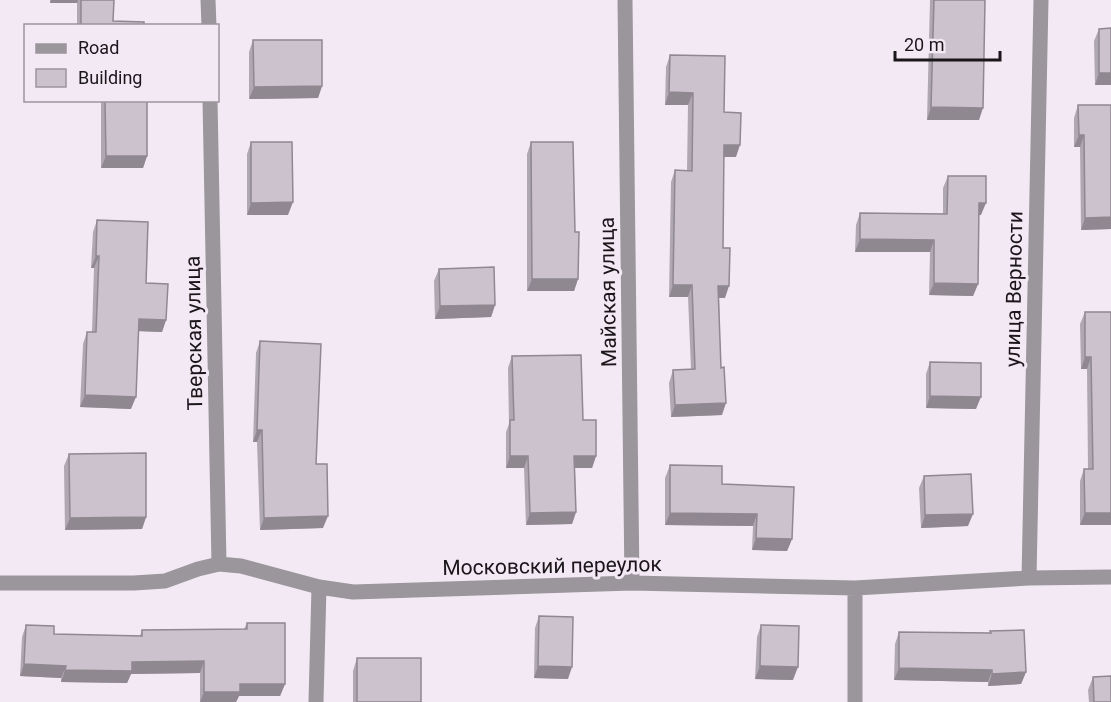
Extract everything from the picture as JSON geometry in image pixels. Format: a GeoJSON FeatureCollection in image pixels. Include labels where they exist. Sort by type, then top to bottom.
{"type":"FeatureCollection","features":[{"type":"Feature","properties":{"kind":"street"},"geometry":{"type":"LineString","coordinates":[[208,0],[209,24]]}},
{"type":"Feature","properties":{"kind":"street","name":"Майская улица"},"geometry":{"type":"LineString","coordinates":[[625,0],[632,583]]}},
{"type":"Feature","properties":{"kind":"street","name":"улица Верности"},"geometry":{"type":"LineString","coordinates":[[1029,578],[1041,0]]}},
{"type":"Feature","properties":{"kind":"street","name":"Тверская улица"},"geometry":{"type":"LineString","coordinates":[[210,102],[219,564]]}},
{"type":"Feature","properties":{"kind":"street","name":"Московский переулок"},"geometry":{"type":"LineString","coordinates":[[0,583],[155,581],[219,564],[241,567],[319,587],[353,592],[632,583],[855,588],[1029,578],[1111,577]]}},
{"type":"Feature","properties":{"kind":"street"},"geometry":{"type":"LineString","coordinates":[[316,702],[319,587]]}},
{"type":"Feature","properties":{"kind":"street"},"geometry":{"type":"LineString","coordinates":[[855,588],[855,702]]}},
{"type":"Feature","properties":{"kind":"building"},"geometry":{"type":"Polygon","coordinates":[[[81,0],[114,0],[113,21],[144,22],[144,24],[81,24],[81,0]]]}},
{"type":"Feature","properties":{"kind":"building"},"geometry":{"type":"Polygon","coordinates":[[[934,0],[985,0],[983,108],[931,107],[934,0]]]}},
{"type":"Feature","properties":{"kind":"building"},"geometry":{"type":"Polygon","coordinates":[[[1111,28],[1111,73],[1099,73],[1099,29],[1111,28]]]}},
{"type":"Feature","properties":{"kind":"building"},"geometry":{"type":"Polygon","coordinates":[[[253,40],[322,40],[322,86],[254,87],[253,40]]]}},
{"type":"Feature","properties":{"kind":"building"},"geometry":{"type":"Polygon","coordinates":[[[670,55],[725,56],[724,112],[741,113],[740,145],[724,145],[723,248],[730,248],[729,286],[718,286],[721,368],[724,367],[726,403],[675,405],[673,370],[695,369],[692,285],[673,285],[675,170],[692,171],[693,93],[669,92],[670,55]]]}},
{"type":"Feature","properties":{"kind":"building"},"geometry":{"type":"Polygon","coordinates":[[[105,102],[147,102],[147,156],[106,156],[105,102]]]}},
{"type":"Feature","properties":{"kind":"building"},"geometry":{"type":"Polygon","coordinates":[[[1078,105],[1111,105],[1111,217],[1085,218],[1084,135],[1079,135],[1078,105]]]}},
{"type":"Feature","properties":{"kind":"building"},"geometry":{"type":"Polygon","coordinates":[[[251,142],[292,142],[293,202],[251,203],[251,142]]]}},
{"type":"Feature","properties":{"kind":"building"},"geometry":{"type":"Polygon","coordinates":[[[531,142],[573,142],[575,232],[579,232],[578,279],[532,279],[531,142]]]}},
{"type":"Feature","properties":{"kind":"building"},"geometry":{"type":"Polygon","coordinates":[[[948,176],[986,176],[986,203],[979,203],[978,284],[934,283],[934,240],[860,239],[860,213],[947,214],[948,176]]]}},
{"type":"Feature","properties":{"kind":"building"},"geometry":{"type":"Polygon","coordinates":[[[97,220],[148,222],[146,283],[168,284],[166,320],[139,319],[136,397],[85,395],[87,332],[96,332],[99,256],[96,256],[97,220]]]}},
{"type":"Feature","properties":{"kind":"building"},"geometry":{"type":"Polygon","coordinates":[[[494,267],[495,305],[440,306],[439,269],[494,267]]]}},
{"type":"Feature","properties":{"kind":"building"},"geometry":{"type":"Polygon","coordinates":[[[1085,312],[1111,312],[1111,513],[1085,513],[1084,469],[1093,469],[1091,357],[1085,357],[1085,312]]]}},
{"type":"Feature","properties":{"kind":"building"},"geometry":{"type":"Polygon","coordinates":[[[260,341],[321,344],[316,464],[327,464],[328,516],[264,518],[262,430],[257,430],[260,341]]]}},
{"type":"Feature","properties":{"kind":"building"},"geometry":{"type":"Polygon","coordinates":[[[581,355],[583,420],[596,420],[596,456],[574,456],[576,512],[530,513],[528,456],[510,456],[510,420],[514,420],[512,356],[581,355]]]}},
{"type":"Feature","properties":{"kind":"building"},"geometry":{"type":"Polygon","coordinates":[[[930,362],[981,363],[981,397],[930,396],[930,362]]]}},
{"type":"Feature","properties":{"kind":"building"},"geometry":{"type":"Polygon","coordinates":[[[146,453],[146,517],[70,518],[69,454],[146,453]]]}},
{"type":"Feature","properties":{"kind":"building"},"geometry":{"type":"Polygon","coordinates":[[[670,465],[722,466],[722,484],[794,487],[792,539],[756,538],[757,514],[670,513],[670,465]]]}},
{"type":"Feature","properties":{"kind":"building"},"geometry":{"type":"Polygon","coordinates":[[[971,474],[973,514],[925,515],[924,476],[971,474]]]}},
{"type":"Feature","properties":{"kind":"building"},"geometry":{"type":"Polygon","coordinates":[[[539,616],[573,617],[572,667],[538,666],[539,616]]]}},
{"type":"Feature","properties":{"kind":"building"},"geometry":{"type":"Polygon","coordinates":[[[247,623],[285,623],[285,684],[240,684],[240,692],[204,692],[204,661],[132,662],[132,671],[65,670],[66,666],[24,664],[26,625],[54,626],[54,634],[142,636],[142,630],[247,629],[247,623]]]}},
{"type":"Feature","properties":{"kind":"building"},"geometry":{"type":"Polygon","coordinates":[[[761,625],[799,626],[798,667],[760,666],[761,625]]]}},
{"type":"Feature","properties":{"kind":"building"},"geometry":{"type":"Polygon","coordinates":[[[1024,630],[1026,672],[992,674],[992,670],[899,668],[899,632],[991,633],[990,631],[1024,630]]]}},
{"type":"Feature","properties":{"kind":"building"},"geometry":{"type":"Polygon","coordinates":[[[357,658],[421,658],[421,702],[357,702],[357,658]]]}},
{"type":"Feature","properties":{"kind":"building"},"geometry":{"type":"Polygon","coordinates":[[[1111,676],[1111,702],[1094,702],[1093,677],[1111,676]]]}}]}
